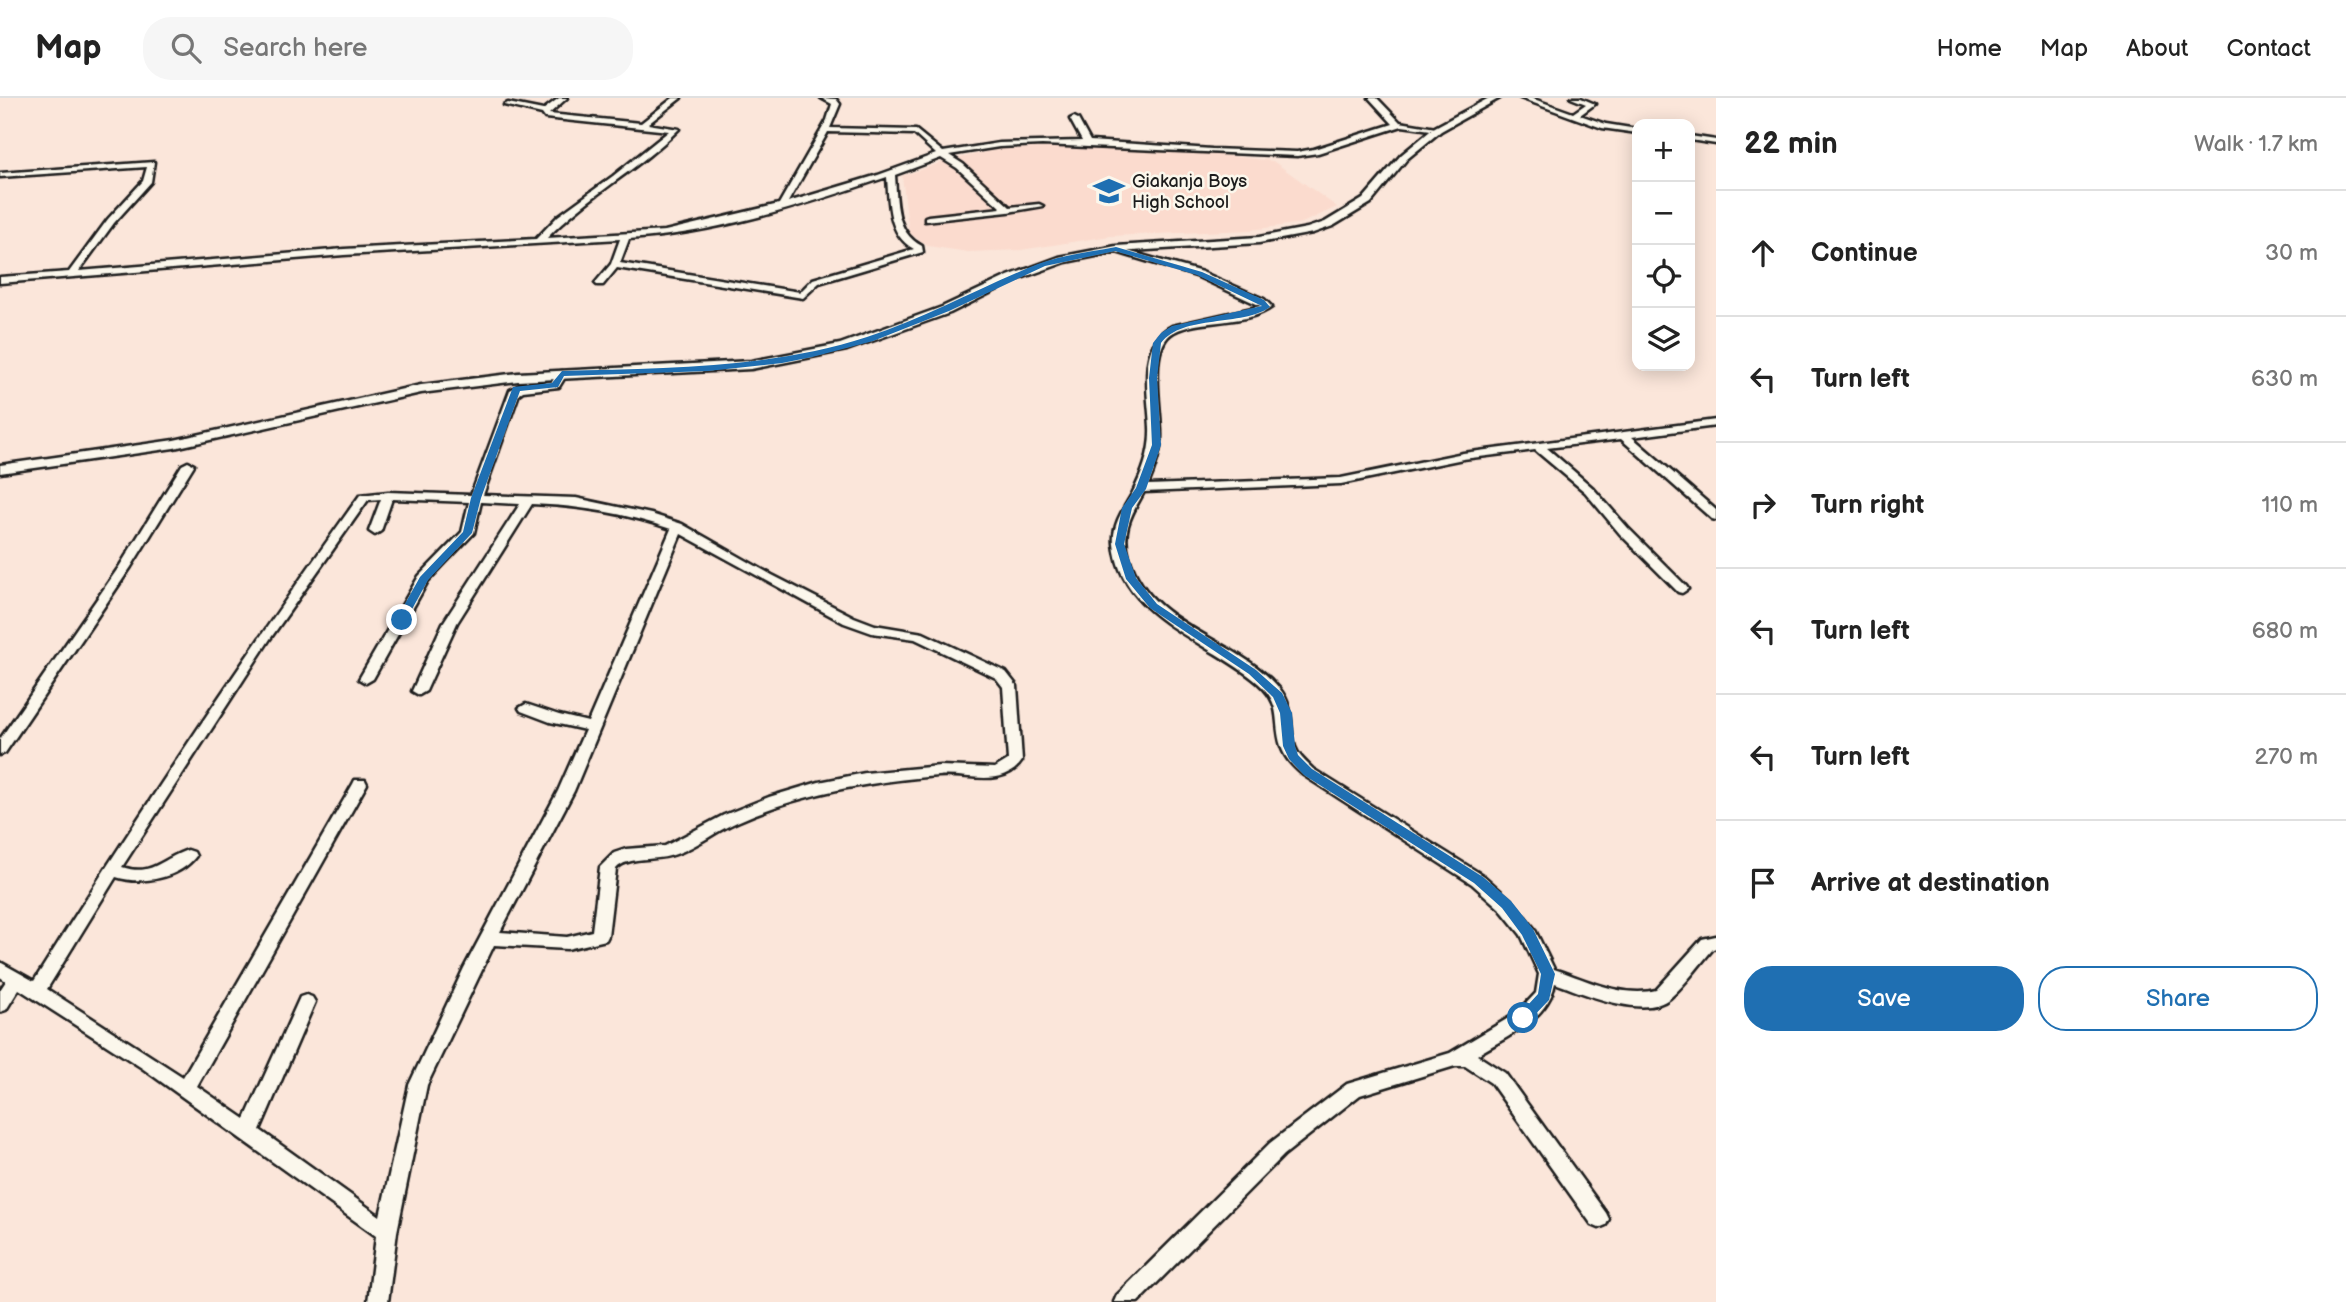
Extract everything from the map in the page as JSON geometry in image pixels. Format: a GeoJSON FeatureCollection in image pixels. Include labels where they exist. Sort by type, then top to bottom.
{"type":"FeatureCollection","features":[{"type":"Feature","properties":{"kind":"main road"},"geometry":{"type":"LineString","coordinates":[[0,470],[174,443],[421,388],[562,374],[708,368],[782,361],[812,355],[870,339],[935,314],[1042,265],[1116,249],[1259,240],[1309,231],[1329,224],[1367,201],[1404,157],[1438,129],[1496,98]]}},
{"type":"Feature","properties":{"kind":"street"},"geometry":{"type":"LineString","coordinates":[[545,113],[563,98]]}},
{"type":"Feature","properties":{"kind":"street"},"geometry":{"type":"LineString","coordinates":[[644,124],[677,98]]}},
{"type":"Feature","properties":{"kind":"street"},"geometry":{"type":"LineString","coordinates":[[783,204],[810,161],[836,104],[834,100],[825,98]]}},
{"type":"Feature","properties":{"kind":"street"},"geometry":{"type":"LineString","coordinates":[[1373,98],[1398,125]]}},
{"type":"Feature","properties":{"kind":"street"},"geometry":{"type":"LineString","coordinates":[[1524,98],[1605,126],[1632,130]]}},
{"type":"Feature","properties":{"kind":"street"},"geometry":{"type":"LineString","coordinates":[[1575,98],[1591,104]]}},
{"type":"Feature","properties":{"kind":"street"},"geometry":{"type":"LineString","coordinates":[[1573,116],[1600,100]]}},
{"type":"Feature","properties":{"kind":"street"},"geometry":{"type":"LineString","coordinates":[[508,105],[545,113],[550,118],[644,124],[674,129],[616,178],[561,218],[538,242]]}},
{"type":"Feature","properties":{"kind":"street"},"geometry":{"type":"LineString","coordinates":[[1074,118],[1087,143]]}},
{"type":"Feature","properties":{"kind":"street"},"geometry":{"type":"LineString","coordinates":[[0,280],[225,260],[625,238],[687,230],[891,173],[943,155],[1001,146],[1087,143],[1297,154],[1398,125],[1415,124],[1438,129]]}},
{"type":"Feature","properties":{"kind":"street"},"geometry":{"type":"LineString","coordinates":[[825,130],[916,132],[931,148],[960,166],[1008,210]]}},
{"type":"Feature","properties":{"kind":"street"},"geometry":{"type":"LineString","coordinates":[[1695,139],[1715,143]]}},
{"type":"Feature","properties":{"kind":"street"},"geometry":{"type":"LineString","coordinates":[[0,175],[151,164],[147,182],[111,221],[72,274]]}},
{"type":"Feature","properties":{"kind":"street"},"geometry":{"type":"LineString","coordinates":[[615,265],[803,295],[808,286],[816,281],[919,250],[902,239],[899,232],[891,173]]}},
{"type":"Feature","properties":{"kind":"street"},"geometry":{"type":"LineString","coordinates":[[928,219],[1039,206]]}},
{"type":"Feature","properties":{"kind":"street"},"geometry":{"type":"LineString","coordinates":[[600,283],[615,265],[625,238]]}},
{"type":"Feature","properties":{"kind":"street"},"geometry":{"type":"LineString","coordinates":[[1116,249],[1199,274],[1262,302],[1267,307],[1175,328],[1163,335],[1157,343],[1153,378],[1156,445],[1141,489],[1127,508],[1119,544],[1131,579],[1153,606],[1252,672],[1278,695],[1286,713],[1289,746],[1293,757],[1308,772],[1478,880],[1506,905],[1528,932],[1548,974],[1544,996],[1523,1018],[1455,1059],[1354,1089],[1277,1149],[1124,1302]]}},
{"type":"Feature","properties":{"kind":"street"},"geometry":{"type":"LineString","coordinates":[[366,680],[423,579],[468,533],[476,498],[514,392],[520,388],[555,385],[562,374]]}},
{"type":"Feature","properties":{"kind":"street"},"geometry":{"type":"LineString","coordinates":[[1141,489],[1341,481],[1463,456],[1716,423]]}},
{"type":"Feature","properties":{"kind":"street"},"geometry":{"type":"LineString","coordinates":[[1624,436],[1716,516]]}},
{"type":"Feature","properties":{"kind":"street"},"geometry":{"type":"LineString","coordinates":[[1537,446],[1589,490],[1624,531],[1682,589]]}},
{"type":"Feature","properties":{"kind":"street"},"geometry":{"type":"LineString","coordinates":[[0,750],[125,567],[188,465]]}},
{"type":"Feature","properties":{"kind":"street"},"geometry":{"type":"LineString","coordinates":[[37,990],[112,869],[256,650],[360,500],[370,495],[589,503],[678,527],[849,620],[872,629],[918,636],[1001,676],[1010,686],[1015,761],[1007,771],[995,775],[956,770],[878,775],[793,792],[663,852],[622,855],[613,860],[608,867],[600,936],[567,943],[489,938]]}},
{"type":"Feature","properties":{"kind":"street"},"geometry":{"type":"LineString","coordinates":[[375,531],[388,495]]}},
{"type":"Feature","properties":{"kind":"street"},"geometry":{"type":"LineString","coordinates":[[419,691],[450,623],[496,555],[527,502]]}},
{"type":"Feature","properties":{"kind":"street"},"geometry":{"type":"LineString","coordinates":[[378,1302],[387,1231],[405,1134],[418,1084],[489,938],[566,791],[678,527]]}},
{"type":"Feature","properties":{"kind":"street"},"geometry":{"type":"LineString","coordinates":[[526,708],[594,729]]}},
{"type":"Feature","properties":{"kind":"street"},"geometry":{"type":"LineString","coordinates":[[186,1089],[360,784]]}},
{"type":"Feature","properties":{"kind":"street"},"geometry":{"type":"LineString","coordinates":[[112,869],[122,874],[153,875],[164,872],[188,856]]}},
{"type":"Feature","properties":{"kind":"street"},"geometry":{"type":"LineString","coordinates":[[1548,974],[1621,996],[1654,998],[1662,995],[1708,943],[1716,942]]}},
{"type":"Feature","properties":{"kind":"street"},"geometry":{"type":"LineString","coordinates":[[0,1005],[8,974],[37,990],[186,1089],[387,1231]]}},
{"type":"Feature","properties":{"kind":"street"},"geometry":{"type":"LineString","coordinates":[[249,1133],[306,1002]]}},
{"type":"Feature","properties":{"kind":"street"},"geometry":{"type":"LineString","coordinates":[[1455,1059],[1468,1059],[1498,1078],[1599,1219]]}},
{"type":"Feature","properties":{"kind":"shaded area","name":"Giakanja Boys High School"},"geometry":{"type":"Polygon","coordinates":[[[1102,147],[1194,152],[1273,161],[1337,207],[1302,223],[1251,230],[1110,236],[1021,250],[968,252],[928,246],[909,233],[902,176],[946,161],[999,149],[1102,147]]]}},
{"type":"Feature","properties":{"kind":"place","name":"Giakanja Boys High School"},"geometry":{"type":"Point","coordinates":[1109,191]}},
{"type":"Feature","properties":{"kind":"route"},"geometry":{"type":"LineString","coordinates":[[402,620],[423,579],[468,533],[476,498],[516,389],[555,385],[562,374],[751,365],[812,355],[870,339],[946,310],[1042,265],[1116,249],[1199,274],[1223,283],[1267,307],[1189,323],[1163,335],[1157,343],[1153,378],[1156,445],[1141,489],[1123,518],[1119,544],[1131,579],[1153,606],[1252,672],[1278,695],[1286,713],[1289,746],[1293,757],[1308,772],[1478,880],[1506,905],[1528,932],[1548,974],[1544,996],[1523,1018]]}}]}
